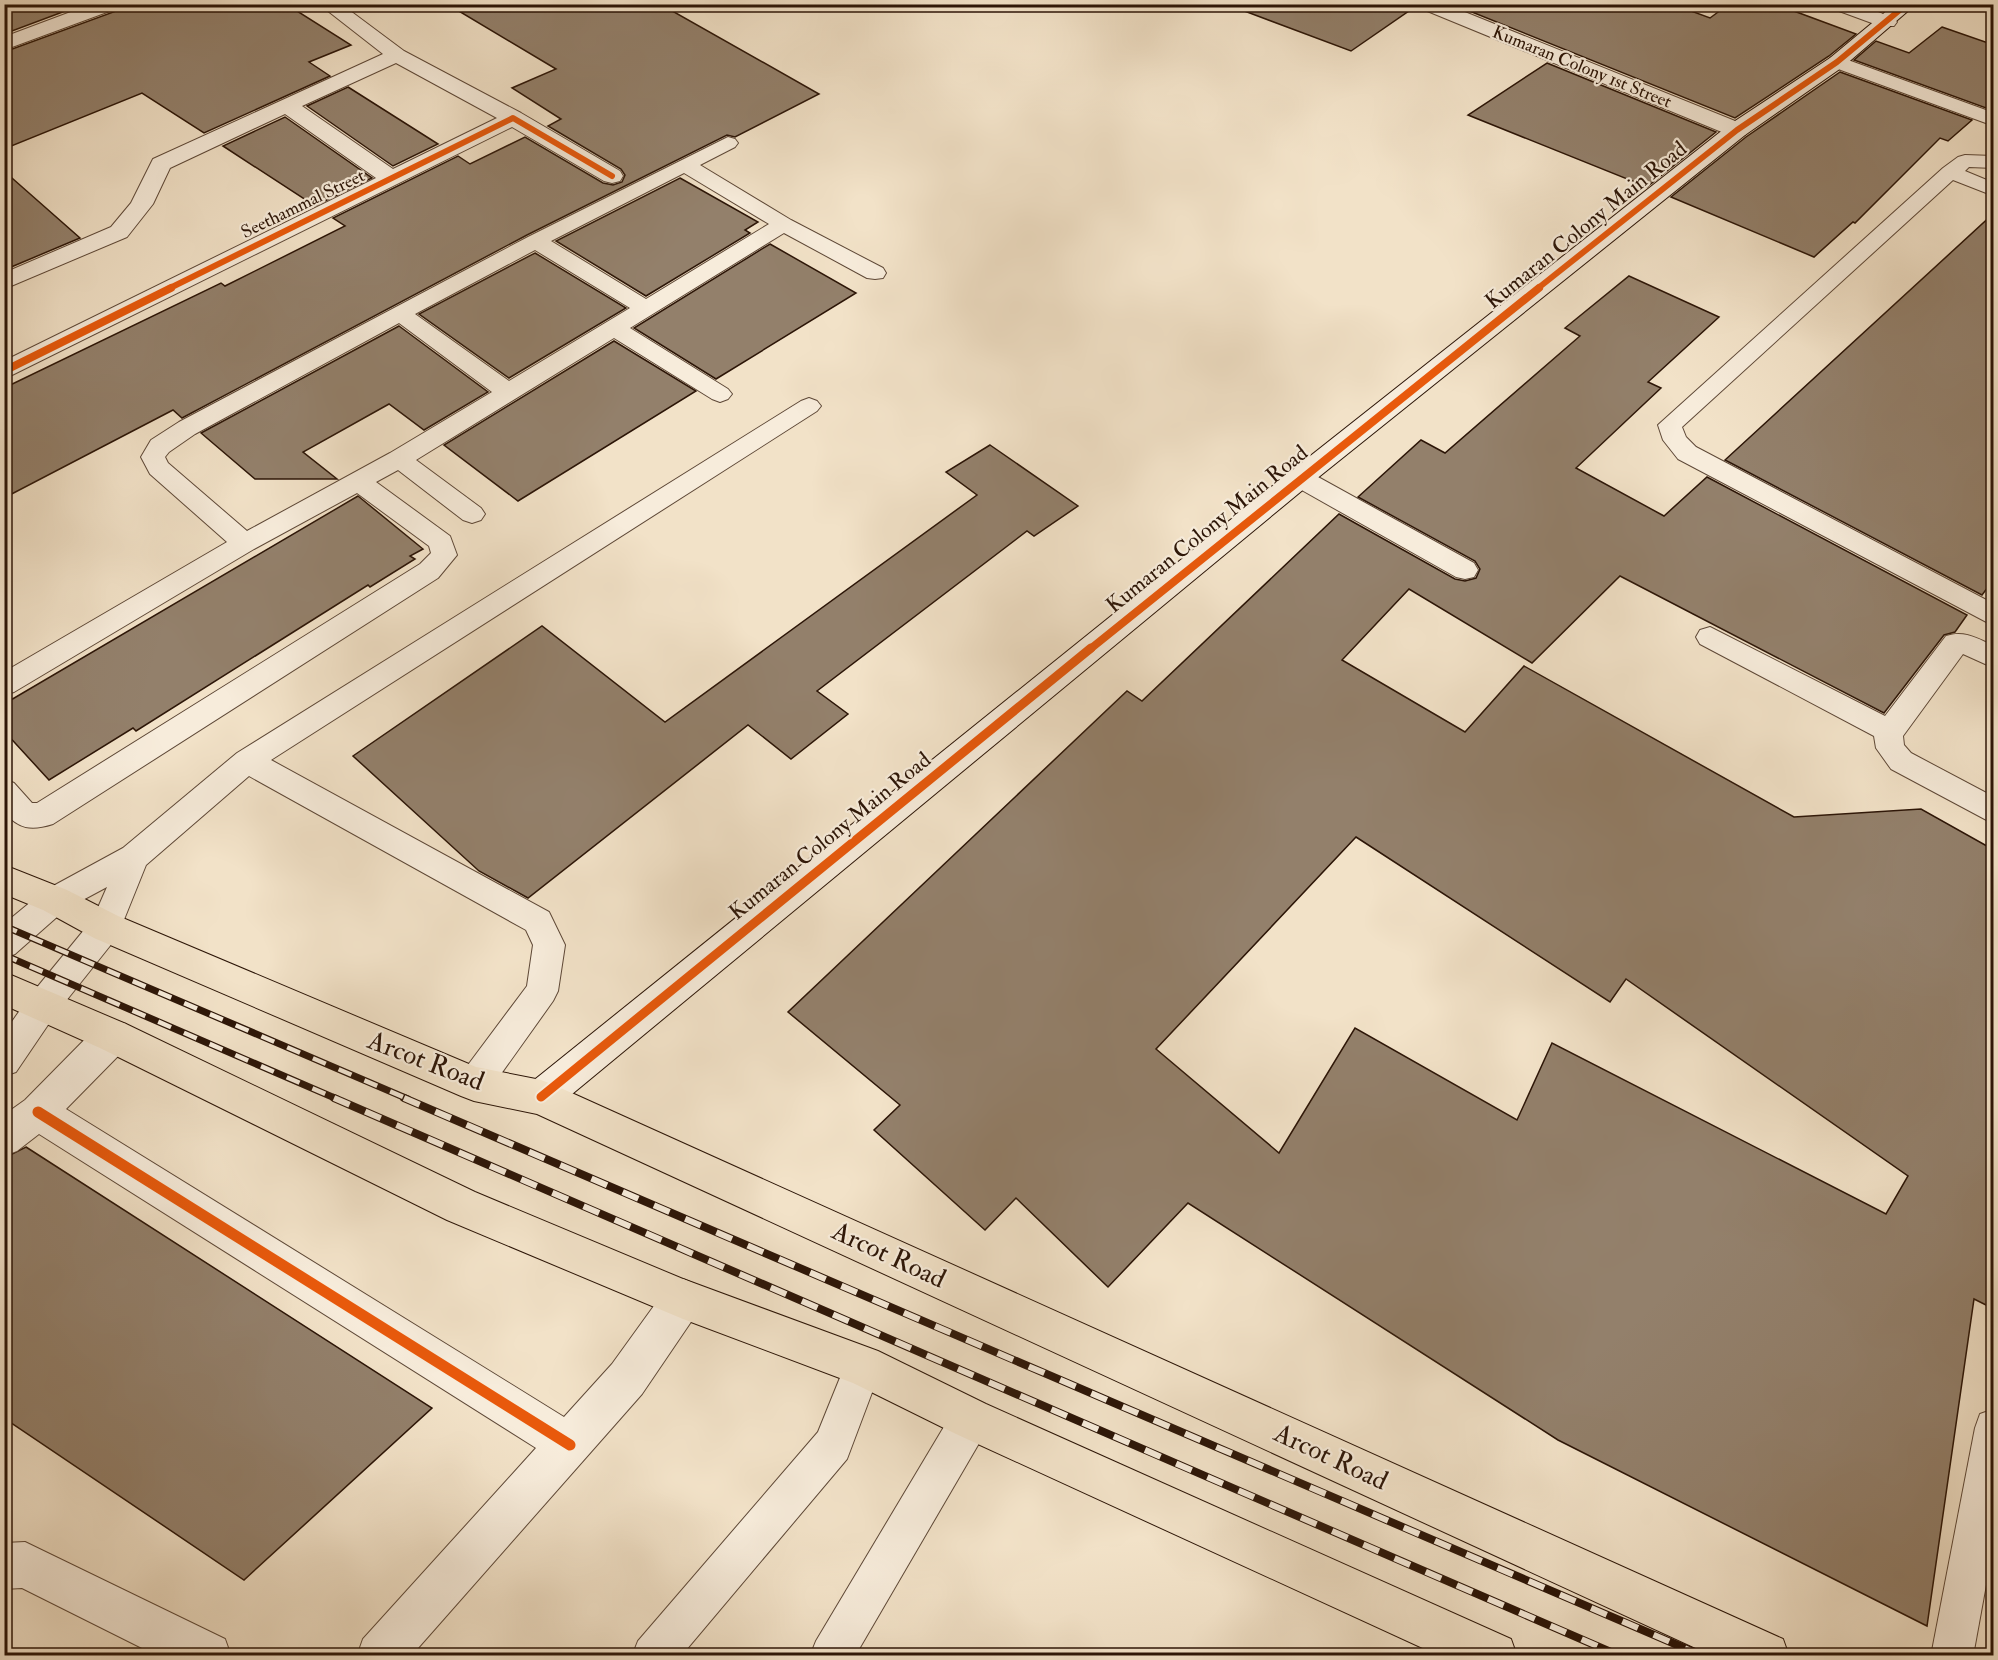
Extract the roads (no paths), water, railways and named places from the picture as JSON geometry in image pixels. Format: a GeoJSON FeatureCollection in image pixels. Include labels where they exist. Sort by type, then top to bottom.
{"type":"FeatureCollection","features":[{"type":"Feature","properties":{"kind":"main road","name":"Arcot Road"},"geometry":{"type":"LineString","coordinates":[[4,879],[55,900],[106,927],[474,1084],[541,1097],[1766,1656]]}},
{"type":"Feature","properties":{"kind":"main road"},"geometry":{"type":"LineString","coordinates":[[4,988],[112,1036],[461,1206],[683,1299],[863,1366],[971,1419],[1494,1656]]}},
{"type":"Feature","properties":{"kind":"street"},"geometry":{"type":"LineString","coordinates":[[4,44],[111,4]]}},
{"type":"Feature","properties":{"kind":"street"},"geometry":{"type":"LineString","coordinates":[[328,4],[397,55],[513,118],[612,176]]}},
{"type":"Feature","properties":{"kind":"street","name":"Kumaran Colony 1st Street"},"geometry":{"type":"LineString","coordinates":[[1427,4],[1737,130]]}},
{"type":"Feature","properties":{"kind":"street"},"geometry":{"type":"LineString","coordinates":[[1838,4],[1897,13]]}},
{"type":"Feature","properties":{"kind":"street","name":"Kumaran Colony Main Road"},"geometry":{"type":"LineString","coordinates":[[541,1097],[1300,478],[1737,130],[1837,62],[1897,13]]}},
{"type":"Feature","properties":{"kind":"street"},"geometry":{"type":"LineString","coordinates":[[4,282],[119,232],[142,204],[161,165],[175,156],[397,55]]}},
{"type":"Feature","properties":{"kind":"street"},"geometry":{"type":"LineString","coordinates":[[287,105],[392,178]]}},
{"type":"Feature","properties":{"kind":"street","name":"Seethammal Street"},"geometry":{"type":"LineString","coordinates":[[4,371],[513,118]]}},
{"type":"Feature","properties":{"kind":"street"},"geometry":{"type":"LineString","coordinates":[[4,1138],[39,1112],[112,1036]]}},
{"type":"Feature","properties":{"kind":"street"},"geometry":{"type":"LineString","coordinates":[[39,1112],[570,1445]]}},
{"type":"Feature","properties":{"kind":"street"},"geometry":{"type":"LineString","coordinates":[[380,1656],[570,1445],[627,1378],[683,1299]]}},
{"type":"Feature","properties":{"kind":"street"},"geometry":{"type":"LineString","coordinates":[[4,1566],[25,1565],[208,1656]]}},
{"type":"Feature","properties":{"kind":"lane"},"geometry":{"type":"LineString","coordinates":[[1837,62],[1994,120]]}},
{"type":"Feature","properties":{"kind":"lane"},"geometry":{"type":"LineString","coordinates":[[245,543],[159,468],[153,457],[160,446],[180,432],[399,313],[728,143]]}},
{"type":"Feature","properties":{"kind":"lane"},"geometry":{"type":"LineString","coordinates":[[1994,162],[1965,161],[1950,172],[1670,425],[1672,436],[1687,453],[1994,616]]}},
{"type":"Feature","properties":{"kind":"lane"},"geometry":{"type":"LineString","coordinates":[[685,165],[784,224],[875,273]]}},
{"type":"Feature","properties":{"kind":"lane"},"geometry":{"type":"LineString","coordinates":[[1950,172],[1994,190]]}},
{"type":"Feature","properties":{"kind":"lane"},"geometry":{"type":"LineString","coordinates":[[4,685],[245,543],[399,459],[784,224]]}},
{"type":"Feature","properties":{"kind":"lane"},"geometry":{"type":"LineString","coordinates":[[535,241],[646,308]]}},
{"type":"Feature","properties":{"kind":"lane"},"geometry":{"type":"LineString","coordinates":[[399,313],[508,392]]}},
{"type":"Feature","properties":{"kind":"lane"},"geometry":{"type":"LineString","coordinates":[[614,328],[720,394]]}},
{"type":"Feature","properties":{"kind":"lane"},"geometry":{"type":"LineString","coordinates":[[4,944],[55,900],[134,857],[247,761],[809,406]]}},
{"type":"Feature","properties":{"kind":"lane"},"geometry":{"type":"LineString","coordinates":[[399,459],[472,514]]}},
{"type":"Feature","properties":{"kind":"lane"},"geometry":{"type":"LineString","coordinates":[[1300,478],[1465,570]]}},
{"type":"Feature","properties":{"kind":"lane"},"geometry":{"type":"LineString","coordinates":[[4,791],[25,815],[42,815],[429,571],[444,555],[441,542],[359,482]]}},
{"type":"Feature","properties":{"kind":"lane"},"geometry":{"type":"LineString","coordinates":[[1710,637],[1889,731]]}},
{"type":"Feature","properties":{"kind":"lane"},"geometry":{"type":"LineString","coordinates":[[1994,658],[1966,644],[1956,643],[1889,731],[1887,740],[1901,761],[1994,812]]}},
{"type":"Feature","properties":{"kind":"lane"},"geometry":{"type":"LineString","coordinates":[[247,761],[538,921],[549,945],[542,991],[474,1084]]}},
{"type":"Feature","properties":{"kind":"lane"},"geometry":{"type":"LineString","coordinates":[[4,1061],[42,1006],[106,927],[134,857]]}},
{"type":"Feature","properties":{"kind":"lane"},"geometry":{"type":"LineString","coordinates":[[653,1656],[833,1445],[863,1366]]}},
{"type":"Feature","properties":{"kind":"lane"},"geometry":{"type":"LineString","coordinates":[[831,1656],[971,1419]]}},
{"type":"Feature","properties":{"kind":"lane"},"geometry":{"type":"LineString","coordinates":[[1952,1656],[1994,1428]]}},
{"type":"Feature","properties":{"kind":"railway"},"geometry":{"type":"LineString","coordinates":[[4,926],[408,1099]]}},
{"type":"Feature","properties":{"kind":"railway"},"geometry":{"type":"LineString","coordinates":[[4,955],[337,1099]]}},
{"type":"Feature","properties":{"kind":"railway"},"geometry":{"type":"LineString","coordinates":[[334,1098],[1620,1656]]}},
{"type":"Feature","properties":{"kind":"railway"},"geometry":{"type":"LineString","coordinates":[[404,1098],[1703,1656]]}}]}
